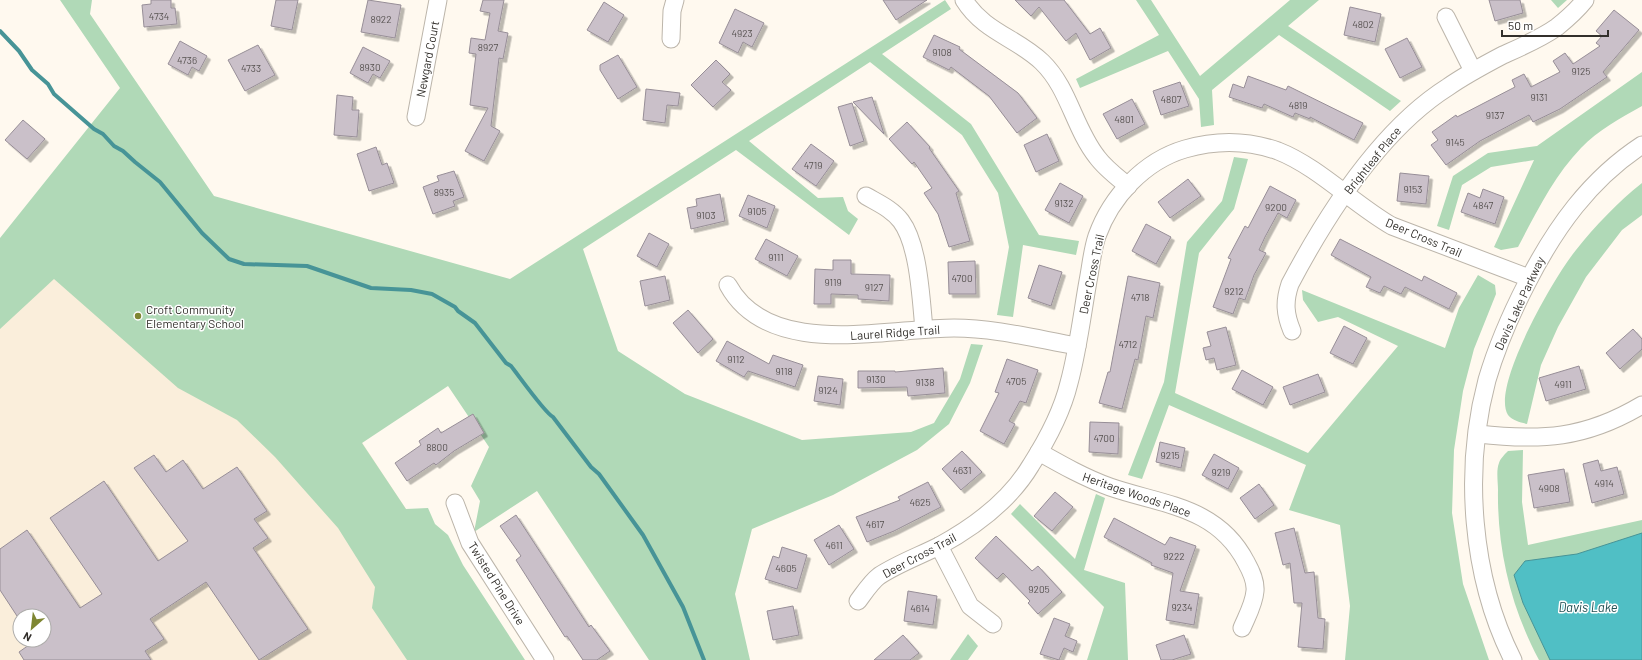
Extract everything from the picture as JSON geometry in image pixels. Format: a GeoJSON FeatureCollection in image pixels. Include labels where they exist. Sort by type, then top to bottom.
{"type":"FeatureCollection","features":[{"type":"Feature","properties":{"kind":"street","name":"Newgard Court"},"geometry":{"type":"LineString","coordinates":[[416,117],[438,0]]}},
{"type":"Feature","properties":{"kind":"street"},"geometry":{"type":"LineString","coordinates":[[671,39],[672,11],[675,0]]}},
{"type":"Feature","properties":{"kind":"street"},"geometry":{"type":"LineString","coordinates":[[964,0],[981,21],[991,29],[1042,62],[1056,79],[1097,156],[1128,186]]}},
{"type":"Feature","properties":{"kind":"street","name":"Brightleaf Place"},"geometry":{"type":"LineString","coordinates":[[1292,331],[1285,312],[1290,284],[1324,223],[1372,157],[1396,129],[1418,108],[1473,71],[1538,39],[1557,27],[1585,0]]}},
{"type":"Feature","properties":{"kind":"street"},"geometry":{"type":"LineString","coordinates":[[1446,17],[1473,71]]}},
{"type":"Feature","properties":{"kind":"street","name":"Deer Cross Trail"},"geometry":{"type":"LineString","coordinates":[[858,601],[879,576],[939,546],[966,530],[989,513],[1021,480],[1053,427],[1064,400],[1077,346],[1097,236],[1105,217],[1128,186],[1141,172],[1161,159],[1176,152],[1199,145],[1231,142],[1254,145],[1280,152],[1306,166],[1392,226],[1530,278]]}},
{"type":"Feature","properties":{"kind":"street","name":"Davis Lake Parkway"},"geometry":{"type":"LineString","coordinates":[[1513,660],[1491,606],[1478,550],[1474,494],[1478,434],[1483,396],[1497,349],[1543,251],[1583,196],[1607,172],[1642,145]]}},
{"type":"Feature","properties":{"kind":"street"},"geometry":{"type":"LineString","coordinates":[[866,196],[890,210],[906,230],[912,246],[924,329]]}},
{"type":"Feature","properties":{"kind":"street","name":"Laurel Ridge Trail"},"geometry":{"type":"LineString","coordinates":[[728,285],[735,297],[743,306],[757,316],[790,328],[817,334],[843,336],[954,328],[984,330],[1077,346]]}},
{"type":"Feature","properties":{"kind":"street"},"geometry":{"type":"LineString","coordinates":[[1478,434],[1518,438],[1570,434],[1599,426],[1642,405]]}},
{"type":"Feature","properties":{"kind":"street","name":"Heritage Woods Place"},"geometry":{"type":"LineString","coordinates":[[1039,452],[1089,479],[1111,487],[1184,508],[1217,526],[1243,556],[1255,582],[1254,601],[1242,628]]}},
{"type":"Feature","properties":{"kind":"street","name":"Twisted Pine Drive"},"geometry":{"type":"LineString","coordinates":[[456,503],[470,543],[545,660]]}},
{"type":"Feature","properties":{"kind":"street"},"geometry":{"type":"LineString","coordinates":[[939,546],[970,606],[993,624]]}},
{"type":"Feature","properties":{"kind":"shaded area","name":"Croft Community Elementary School"},"geometry":{"type":"Polygon","coordinates":[[[0,238],[330,394],[506,660],[0,660],[0,238]]]}},
{"type":"Feature","properties":{"kind":"green space"},"geometry":{"type":"Polygon","coordinates":[[[60,0],[92,0],[90,14],[214,196],[510,279],[945,0],[951,9],[882,54],[971,124],[1039,235],[1079,241],[1076,255],[1023,245],[1013,317],[997,315],[1009,247],[998,193],[962,135],[870,62],[749,141],[818,198],[843,197],[848,211],[858,219],[849,235],[736,150],[583,249],[618,351],[685,394],[802,440],[911,432],[934,423],[960,379],[971,344],[983,345],[970,383],[949,424],[917,450],[833,495],[752,529],[735,594],[750,660],[649,660],[537,491],[474,532],[480,501],[471,486],[489,447],[448,386],[362,443],[406,509],[428,508],[435,524],[448,535],[463,565],[525,660],[407,660],[372,608],[375,587],[338,528],[275,457],[237,420],[178,388],[54,279],[0,329],[0,238],[120,88],[60,0]]]}},
{"type":"Feature","properties":{"kind":"green space"},"geometry":{"type":"Polygon","coordinates":[[[1136,0],[1151,0],[1200,76],[1290,0],[1319,0],[1288,26],[1401,101],[1390,111],[1279,35],[1212,90],[1214,125],[1201,127],[1199,99],[1168,51],[1080,88],[1076,79],[1159,35],[1136,0]]]}},
{"type":"Feature","properties":{"kind":"green space"},"geometry":{"type":"Polygon","coordinates":[[[1551,0],[1567,0],[1558,8],[1551,0]]]}},
{"type":"Feature","properties":{"kind":"green space"},"geometry":{"type":"Polygon","coordinates":[[[1642,72],[1642,106],[1610,125],[1595,136],[1571,159],[1546,195],[1518,247],[1501,250],[1494,247],[1534,160],[1491,167],[1462,185],[1449,230],[1437,226],[1453,176],[1488,153],[1537,146],[1642,72]]]}},
{"type":"Feature","properties":{"kind":"green space"},"geometry":{"type":"Polygon","coordinates":[[[1234,157],[1248,159],[1234,209],[1199,253],[1175,393],[1308,453],[1398,346],[1338,317],[1318,322],[1303,300],[1302,290],[1445,348],[1459,308],[1478,275],[1495,285],[1496,294],[1474,349],[1463,391],[1454,450],[1452,513],[1463,584],[1489,660],[1345,660],[1350,606],[1340,525],[1289,510],[1306,465],[1169,405],[1142,479],[1128,475],[1164,382],[1187,242],[1222,201],[1234,157]]]}},
{"type":"Feature","properties":{"kind":"green space"},"geometry":{"type":"Polygon","coordinates":[[[1642,183],[1642,215],[1622,230],[1586,277],[1558,327],[1541,365],[1527,424],[1514,420],[1508,415],[1505,401],[1508,381],[1516,357],[1541,305],[1554,282],[1583,241],[1616,206],[1642,183]]]}},
{"type":"Feature","properties":{"kind":"green space","name":"Davis Lake"},"geometry":{"type":"Polygon","coordinates":[[[1523,450],[1522,502],[1528,545],[1642,520],[1642,660],[1539,660],[1529,640],[1513,599],[1503,556],[1498,512],[1497,473],[1500,461],[1508,451],[1523,450]]]}},
{"type":"Feature","properties":{"kind":"green space"},"geometry":{"type":"Polygon","coordinates":[[[1096,494],[1105,498],[1084,570],[1125,583],[1128,660],[1087,660],[1104,607],[1011,514],[1020,504],[1075,559],[1096,494]]]}},
{"type":"Feature","properties":{"kind":"green space"},"geometry":{"type":"Polygon","coordinates":[[[968,634],[978,646],[968,660],[950,660],[968,634]]]}},
{"type":"Feature","properties":{"kind":"water","name":"Davis Lake"},"geometry":{"type":"Polygon","coordinates":[[[1642,533],[1642,660],[1550,660],[1523,603],[1514,575],[1525,561],[1577,554],[1642,533]]]}},
{"type":"Feature","properties":{"kind":"building"},"geometry":{"type":"Polygon","coordinates":[[[151,0],[171,0],[171,8],[175,8],[177,24],[144,27],[142,5],[151,4],[151,0]]]}},
{"type":"Feature","properties":{"kind":"building"},"geometry":{"type":"Polygon","coordinates":[[[276,0],[298,0],[292,30],[271,26],[276,0]]]}},
{"type":"Feature","properties":{"kind":"building"},"geometry":{"type":"Polygon","coordinates":[[[368,0],[401,5],[395,38],[361,32],[368,0]]]}},
{"type":"Feature","properties":{"kind":"building"},"geometry":{"type":"Polygon","coordinates":[[[483,0],[504,0],[498,31],[508,33],[503,59],[499,58],[491,126],[500,131],[484,161],[465,151],[488,108],[470,105],[476,54],[469,53],[471,38],[485,40],[490,13],[480,11],[483,0]]]}},
{"type":"Feature","properties":{"kind":"building"},"geometry":{"type":"Polygon","coordinates":[[[883,0],[927,0],[896,20],[883,0]]]}},
{"type":"Feature","properties":{"kind":"building"},"geometry":{"type":"Polygon","coordinates":[[[1015,0],[1064,0],[1090,34],[1100,28],[1111,48],[1090,60],[1076,33],[1066,41],[1039,7],[1031,16],[1015,0]]]}},
{"type":"Feature","properties":{"kind":"building"},"geometry":{"type":"Polygon","coordinates":[[[1489,0],[1520,0],[1523,13],[1495,21],[1489,0]]]}},
{"type":"Feature","properties":{"kind":"building"},"geometry":{"type":"Polygon","coordinates":[[[604,2],[624,15],[608,42],[587,30],[604,2]]]}},
{"type":"Feature","properties":{"kind":"building"},"geometry":{"type":"Polygon","coordinates":[[[1350,7],[1381,14],[1375,42],[1344,35],[1350,7]]]}},
{"type":"Feature","properties":{"kind":"building"},"geometry":{"type":"Polygon","coordinates":[[[735,9],[764,23],[752,47],[743,42],[738,53],[719,43],[735,9]]]}},
{"type":"Feature","properties":{"kind":"building"},"geometry":{"type":"Polygon","coordinates":[[[1614,10],[1639,30],[1603,72],[1607,77],[1560,109],[1533,122],[1529,115],[1480,141],[1446,165],[1431,145],[1438,140],[1432,132],[1456,115],[1457,117],[1515,87],[1512,80],[1524,74],[1531,87],[1560,72],[1553,61],[1565,53],[1573,64],[1600,46],[1596,43],[1602,36],[1596,31],[1614,10]]]}},
{"type":"Feature","properties":{"kind":"building"},"geometry":{"type":"Polygon","coordinates":[[[934,35],[960,47],[959,49],[1018,93],[1037,118],[1017,133],[989,96],[951,67],[949,70],[923,57],[934,35]]]}},
{"type":"Feature","properties":{"kind":"building"},"geometry":{"type":"Polygon","coordinates":[[[1407,38],[1422,67],[1400,78],[1385,49],[1407,38]]]}},
{"type":"Feature","properties":{"kind":"building"},"geometry":{"type":"Polygon","coordinates":[[[180,41],[207,56],[199,71],[192,67],[188,75],[168,64],[180,41]]]}},
{"type":"Feature","properties":{"kind":"building"},"geometry":{"type":"Polygon","coordinates":[[[258,45],[275,75],[245,91],[228,60],[258,45]]]}},
{"type":"Feature","properties":{"kind":"building"},"geometry":{"type":"Polygon","coordinates":[[[363,47],[390,61],[380,78],[373,74],[368,83],[350,73],[363,47]]]}},
{"type":"Feature","properties":{"kind":"building"},"geometry":{"type":"Polygon","coordinates":[[[618,55],[637,87],[618,99],[600,70],[600,65],[618,55]]]}},
{"type":"Feature","properties":{"kind":"building"},"geometry":{"type":"Polygon","coordinates":[[[716,60],[730,74],[722,82],[731,90],[713,107],[691,85],[716,60]]]}},
{"type":"Feature","properties":{"kind":"building"},"geometry":{"type":"Polygon","coordinates":[[[1248,76],[1286,90],[1288,86],[1363,123],[1354,140],[1310,117],[1310,119],[1295,113],[1293,117],[1264,104],[1262,108],[1229,97],[1233,84],[1244,88],[1248,76]]]}},
{"type":"Feature","properties":{"kind":"building"},"geometry":{"type":"Polygon","coordinates":[[[1180,82],[1189,106],[1161,115],[1153,91],[1180,82]]]}},
{"type":"Feature","properties":{"kind":"building"},"geometry":{"type":"Polygon","coordinates":[[[646,89],[680,93],[678,106],[667,105],[665,123],[643,120],[646,89]]]}},
{"type":"Feature","properties":{"kind":"building"},"geometry":{"type":"Polygon","coordinates":[[[337,95],[353,97],[352,110],[359,110],[357,137],[334,135],[337,95]]]}},
{"type":"Feature","properties":{"kind":"building"},"geometry":{"type":"Polygon","coordinates":[[[872,97],[884,134],[853,102],[872,97]]]}},
{"type":"Feature","properties":{"kind":"building"},"geometry":{"type":"Polygon","coordinates":[[[1132,99],[1145,124],[1117,139],[1103,114],[1132,99]]]}},
{"type":"Feature","properties":{"kind":"building"},"geometry":{"type":"Polygon","coordinates":[[[852,103],[864,141],[850,146],[838,107],[852,103]]]}},
{"type":"Feature","properties":{"kind":"building"},"geometry":{"type":"Polygon","coordinates":[[[23,120],[45,139],[27,159],[5,140],[23,120]]]}},
{"type":"Feature","properties":{"kind":"building"},"geometry":{"type":"Polygon","coordinates":[[[907,122],[930,147],[929,148],[959,191],[956,193],[970,241],[949,247],[938,214],[924,193],[932,188],[914,162],[912,164],[889,139],[907,122]]]}},
{"type":"Feature","properties":{"kind":"building"},"geometry":{"type":"Polygon","coordinates":[[[1047,134],[1059,161],[1036,172],[1024,145],[1047,134]]]}},
{"type":"Feature","properties":{"kind":"building"},"geometry":{"type":"Polygon","coordinates":[[[811,144],[834,161],[816,186],[792,169],[811,144]]]}},
{"type":"Feature","properties":{"kind":"building"},"geometry":{"type":"Polygon","coordinates":[[[376,147],[382,165],[387,163],[394,183],[369,191],[357,154],[376,147]]]}},
{"type":"Feature","properties":{"kind":"building"},"geometry":{"type":"Polygon","coordinates":[[[454,171],[464,197],[453,201],[455,206],[433,214],[423,187],[439,181],[437,176],[454,171]]]}},
{"type":"Feature","properties":{"kind":"building"},"geometry":{"type":"Polygon","coordinates":[[[1400,173],[1429,176],[1426,204],[1397,201],[1400,173]]]}},
{"type":"Feature","properties":{"kind":"building"},"geometry":{"type":"Polygon","coordinates":[[[1188,179],[1201,196],[1170,218],[1158,202],[1188,179]]]}},
{"type":"Feature","properties":{"kind":"building"},"geometry":{"type":"Polygon","coordinates":[[[1060,183],[1083,196],[1069,223],[1045,210],[1060,183]]]}},
{"type":"Feature","properties":{"kind":"building"},"geometry":{"type":"Polygon","coordinates":[[[1270,186],[1296,200],[1287,218],[1278,213],[1265,237],[1259,250],[1266,253],[1254,275],[1245,300],[1239,298],[1233,314],[1213,307],[1231,259],[1228,258],[1245,226],[1248,228],[1270,186]]]}},
{"type":"Feature","properties":{"kind":"building"},"geometry":{"type":"Polygon","coordinates":[[[1483,189],[1504,197],[1495,224],[1461,212],[1468,193],[1480,198],[1483,189]]]}},
{"type":"Feature","properties":{"kind":"building"},"geometry":{"type":"Polygon","coordinates":[[[720,194],[725,221],[691,229],[687,208],[697,206],[696,199],[720,194]]]}},
{"type":"Feature","properties":{"kind":"building"},"geometry":{"type":"Polygon","coordinates":[[[748,195],[775,206],[767,228],[739,216],[748,195]]]}},
{"type":"Feature","properties":{"kind":"building"},"geometry":{"type":"Polygon","coordinates":[[[1146,224],[1171,237],[1156,264],[1132,251],[1146,224]]]}},
{"type":"Feature","properties":{"kind":"building"},"geometry":{"type":"Polygon","coordinates":[[[649,233],[669,244],[657,267],[637,256],[649,233]]]}},
{"type":"Feature","properties":{"kind":"building"},"geometry":{"type":"Polygon","coordinates":[[[766,239],[798,256],[787,276],[755,259],[766,239]]]}},
{"type":"Feature","properties":{"kind":"building"},"geometry":{"type":"Polygon","coordinates":[[[1340,239],[1422,281],[1424,276],[1457,293],[1449,309],[1405,287],[1401,294],[1384,286],[1380,293],[1366,287],[1371,277],[1331,255],[1340,239]]]}},
{"type":"Feature","properties":{"kind":"building"},"geometry":{"type":"Polygon","coordinates":[[[833,260],[851,260],[851,274],[890,275],[889,301],[858,299],[858,295],[831,294],[831,304],[814,304],[815,269],[833,270],[833,260]]]}},
{"type":"Feature","properties":{"kind":"building"},"geometry":{"type":"Polygon","coordinates":[[[975,261],[976,294],[949,294],[948,262],[975,261]]]}},
{"type":"Feature","properties":{"kind":"building"},"geometry":{"type":"Polygon","coordinates":[[[1039,265],[1062,272],[1051,306],[1028,298],[1039,265]]]}},
{"type":"Feature","properties":{"kind":"building"},"geometry":{"type":"Polygon","coordinates":[[[665,276],[670,300],[645,306],[640,281],[665,276]]]}},
{"type":"Feature","properties":{"kind":"building"},"geometry":{"type":"Polygon","coordinates":[[[1128,276],[1160,283],[1153,318],[1146,316],[1138,360],[1135,359],[1122,409],[1099,403],[1108,372],[1110,372],[1128,276]]]}},
{"type":"Feature","properties":{"kind":"building"},"geometry":{"type":"Polygon","coordinates":[[[688,310],[713,339],[698,353],[673,323],[688,310]]]}},
{"type":"Feature","properties":{"kind":"building"},"geometry":{"type":"Polygon","coordinates":[[[1344,326],[1367,338],[1353,364],[1330,353],[1344,326]]]}},
{"type":"Feature","properties":{"kind":"building"},"geometry":{"type":"Polygon","coordinates":[[[1226,327],[1236,365],[1217,370],[1214,358],[1206,360],[1203,348],[1211,346],[1207,332],[1226,327]]]}},
{"type":"Feature","properties":{"kind":"building"},"geometry":{"type":"Polygon","coordinates":[[[1633,329],[1642,339],[1642,349],[1620,369],[1606,353],[1633,329]]]}},
{"type":"Feature","properties":{"kind":"building"},"geometry":{"type":"Polygon","coordinates":[[[727,341],[769,364],[773,355],[803,365],[795,387],[748,371],[744,377],[716,361],[727,341]]]}},
{"type":"Feature","properties":{"kind":"building"},"geometry":{"type":"Polygon","coordinates":[[[1007,359],[1038,370],[1026,403],[1020,401],[1009,421],[1015,424],[1004,444],[980,431],[999,393],[995,392],[1007,359]]]}},
{"type":"Feature","properties":{"kind":"building"},"geometry":{"type":"Polygon","coordinates":[[[1579,366],[1586,389],[1546,401],[1539,378],[1579,366]]]}},
{"type":"Feature","properties":{"kind":"building"},"geometry":{"type":"Polygon","coordinates":[[[943,368],[945,393],[908,396],[907,387],[858,388],[858,371],[895,372],[943,368]]]}},
{"type":"Feature","properties":{"kind":"building"},"geometry":{"type":"Polygon","coordinates":[[[1242,370],[1273,387],[1263,405],[1232,389],[1242,370]]]}},
{"type":"Feature","properties":{"kind":"building"},"geometry":{"type":"Polygon","coordinates":[[[1318,374],[1325,392],[1290,405],[1283,387],[1318,374]]]}},
{"type":"Feature","properties":{"kind":"building"},"geometry":{"type":"Polygon","coordinates":[[[818,376],[843,379],[840,405],[814,401],[818,376]]]}},
{"type":"Feature","properties":{"kind":"building"},"geometry":{"type":"Polygon","coordinates":[[[473,414],[484,433],[454,451],[436,465],[434,463],[407,481],[395,463],[421,445],[419,441],[438,428],[441,433],[473,414]]]}},
{"type":"Feature","properties":{"kind":"building"},"geometry":{"type":"Polygon","coordinates":[[[1090,422],[1119,423],[1118,454],[1089,452],[1090,422]]]}},
{"type":"Feature","properties":{"kind":"building"},"geometry":{"type":"Polygon","coordinates":[[[1160,442],[1185,448],[1181,468],[1156,462],[1160,442]]]}},
{"type":"Feature","properties":{"kind":"building"},"geometry":{"type":"Polygon","coordinates":[[[962,451],[982,472],[961,490],[942,469],[962,451]]]}},
{"type":"Feature","properties":{"kind":"building"},"geometry":{"type":"Polygon","coordinates":[[[1214,454],[1239,468],[1228,489],[1202,475],[1214,454]]]}},
{"type":"Feature","properties":{"kind":"building"},"geometry":{"type":"Polygon","coordinates":[[[154,455],[166,472],[183,460],[203,489],[237,467],[267,511],[254,519],[268,538],[253,548],[308,629],[259,660],[206,582],[150,619],[164,639],[145,651],[151,660],[24,660],[19,652],[25,648],[52,648],[52,608],[12,608],[0,590],[0,549],[27,530],[80,608],[102,594],[50,518],[104,481],[158,561],[188,541],[134,468],[154,455]]]}},
{"type":"Feature","properties":{"kind":"building"},"geometry":{"type":"Polygon","coordinates":[[[1598,460],[1601,471],[1617,467],[1624,494],[1592,503],[1583,464],[1598,460]]]}},
{"type":"Feature","properties":{"kind":"building"},"geometry":{"type":"Polygon","coordinates":[[[1564,469],[1570,502],[1534,508],[1528,475],[1564,469]]]}},
{"type":"Feature","properties":{"kind":"building"},"geometry":{"type":"Polygon","coordinates":[[[928,482],[941,507],[894,531],[867,542],[856,517],[900,500],[898,497],[928,482]]]}},
{"type":"Feature","properties":{"kind":"building"},"geometry":{"type":"Polygon","coordinates":[[[1259,484],[1274,505],[1255,519],[1240,498],[1259,484]]]}},
{"type":"Feature","properties":{"kind":"building"},"geometry":{"type":"Polygon","coordinates":[[[1055,492],[1073,507],[1052,531],[1034,516],[1055,492]]]}},
{"type":"Feature","properties":{"kind":"building"},"geometry":{"type":"Polygon","coordinates":[[[516,515],[589,627],[591,625],[610,651],[597,660],[583,660],[567,636],[565,637],[516,560],[521,556],[500,526],[516,515]]]}},
{"type":"Feature","properties":{"kind":"building"},"geometry":{"type":"Polygon","coordinates":[[[1114,518],[1165,545],[1170,537],[1196,546],[1180,591],[1199,594],[1194,625],[1166,620],[1173,573],[1151,565],[1152,563],[1104,537],[1114,518]]]}},
{"type":"Feature","properties":{"kind":"building"},"geometry":{"type":"Polygon","coordinates":[[[839,525],[854,549],[829,565],[814,540],[839,525]]]}},
{"type":"Feature","properties":{"kind":"building"},"geometry":{"type":"Polygon","coordinates":[[[1294,528],[1305,573],[1314,572],[1318,618],[1325,619],[1323,649],[1298,647],[1302,603],[1294,603],[1290,563],[1283,565],[1275,533],[1294,528]]]}},
{"type":"Feature","properties":{"kind":"building"},"geometry":{"type":"Polygon","coordinates":[[[996,536],[1032,571],[1038,566],[1062,592],[1038,614],[1028,603],[1030,601],[1003,573],[997,579],[975,558],[996,536]]]}},
{"type":"Feature","properties":{"kind":"building"},"geometry":{"type":"Polygon","coordinates":[[[782,547],[807,555],[797,589],[765,579],[773,556],[779,558],[782,547]]]}},
{"type":"Feature","properties":{"kind":"building"},"geometry":{"type":"Polygon","coordinates":[[[908,591],[937,596],[933,625],[904,621],[908,591]]]}},
{"type":"Feature","properties":{"kind":"building"},"geometry":{"type":"Polygon","coordinates":[[[793,606],[799,635],[773,640],[767,611],[793,606]]]}},
{"type":"Feature","properties":{"kind":"building"},"geometry":{"type":"Polygon","coordinates":[[[1054,618],[1070,624],[1065,636],[1077,641],[1073,652],[1064,648],[1059,660],[1040,654],[1054,618]]]}},
{"type":"Feature","properties":{"kind":"building"},"geometry":{"type":"Polygon","coordinates":[[[903,635],[919,653],[910,660],[874,660],[903,635]]]}},
{"type":"Feature","properties":{"kind":"building"},"geometry":{"type":"Polygon","coordinates":[[[1184,635],[1191,654],[1172,660],[1161,660],[1156,645],[1184,635]]]}},
{"type":"Feature","properties":{"kind":"waterway"},"geometry":{"type":"LineString","coordinates":[[0,31],[19,51],[32,70],[48,84],[54,94],[94,129],[103,134],[114,146],[123,151],[160,182],[202,233],[229,259],[244,264],[307,266],[371,288],[411,290],[432,294],[455,307],[458,311],[475,323],[506,363],[511,366],[538,402],[553,417],[591,467],[599,474],[643,535],[683,607],[704,660]]}},
{"type":"Feature","properties":{"kind":"place","name":"Croft Community Elementary School"},"geometry":{"type":"Point","coordinates":[138,316]}}]}
